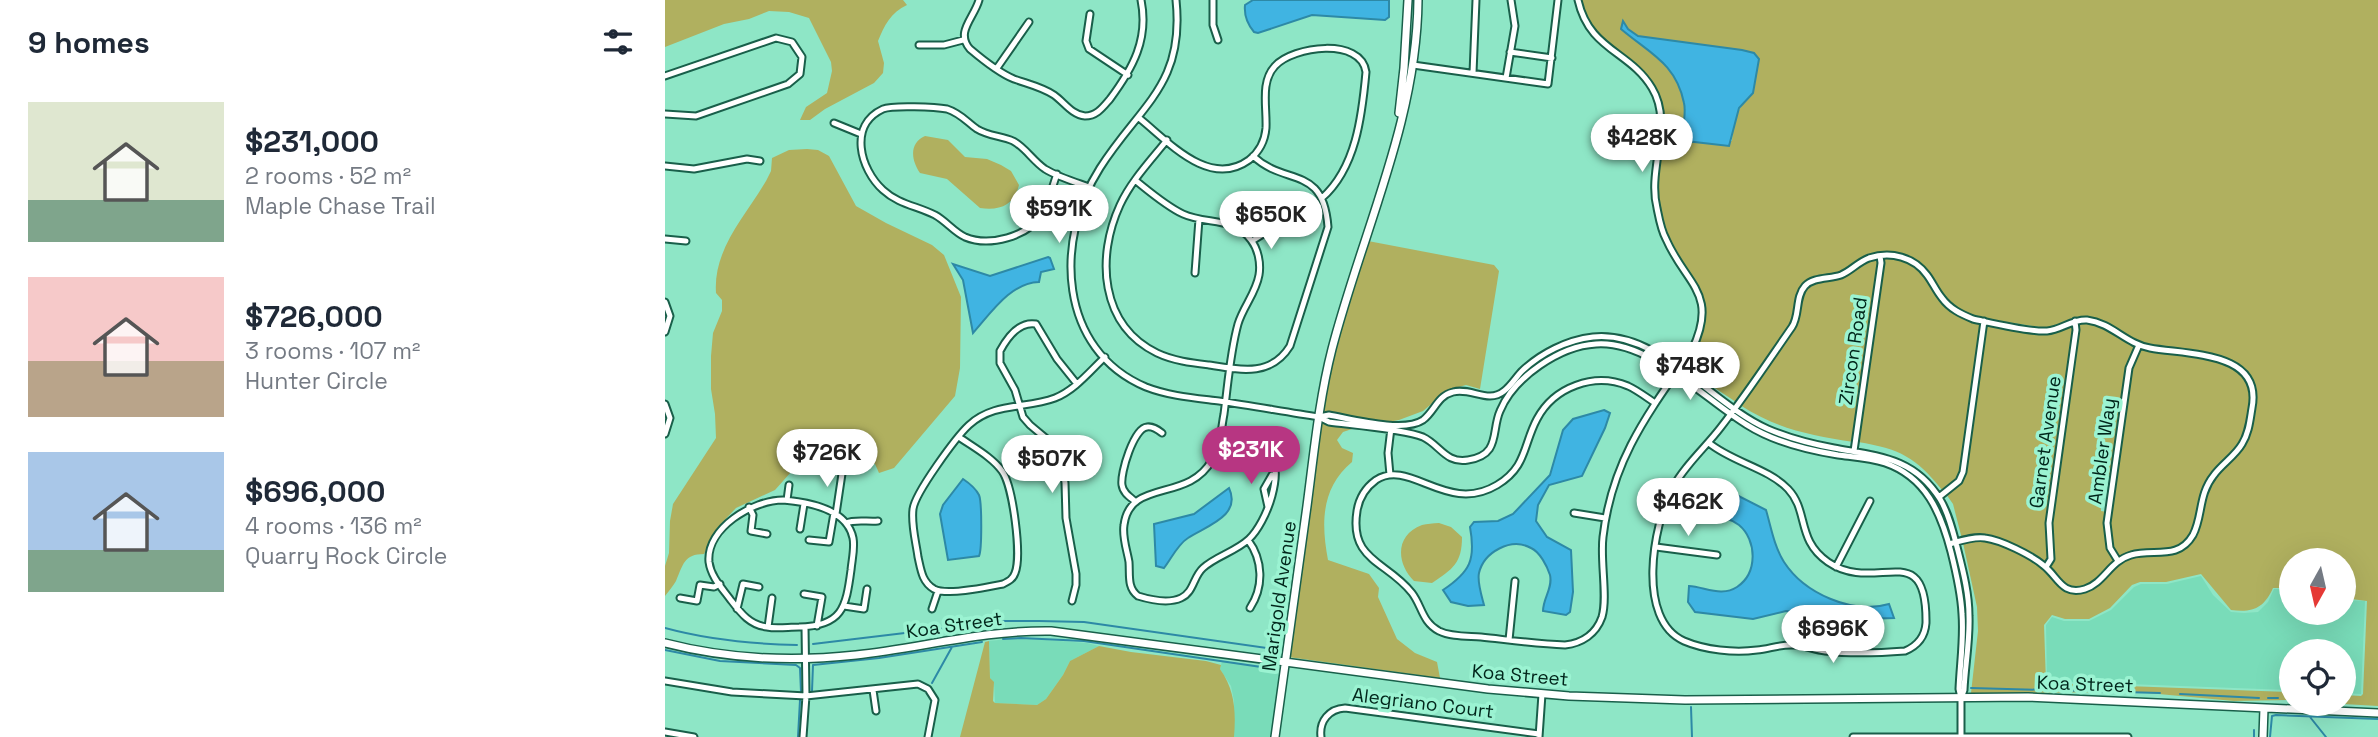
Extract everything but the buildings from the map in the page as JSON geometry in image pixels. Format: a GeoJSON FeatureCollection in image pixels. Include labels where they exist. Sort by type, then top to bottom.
{"type":"FeatureCollection","features":[{"type":"Feature","properties":{"kind":"main road","name":"Marigold Avenue"},"geometry":{"type":"LineString","coordinates":[[1397,135],[1408,0]]}},
{"type":"Feature","properties":{"kind":"main road","name":"Marigold Avenue"},"geometry":{"type":"LineString","coordinates":[[1275,737],[1319,417],[1333,348],[1397,135],[1413,65],[1418,28],[1418,0]]}},
{"type":"Feature","properties":{"kind":"main road","name":"Koa Street"},"geometry":{"type":"LineString","coordinates":[[665,643],[730,655],[806,659],[856,655],[977,635],[1024,631],[1081,634],[1542,694],[1685,700],[2099,700],[2378,713]]}},
{"type":"Feature","properties":{"kind":"main road"},"geometry":{"type":"LineString","coordinates":[[2263,737],[2265,708]]}},
{"type":"Feature","properties":{"kind":"street"},"geometry":{"type":"LineString","coordinates":[[979,0],[965,26],[964,40],[969,49],[1013,78],[1044,90],[1085,116],[1099,112],[1128,75],[1136,60],[1142,37],[1141,0]]}},
{"type":"Feature","properties":{"kind":"street"},"geometry":{"type":"LineString","coordinates":[[1176,0],[1177,35],[1171,63],[1161,88],[1089,187],[1072,247],[1071,289],[1081,322],[1089,338],[1105,358],[1128,377],[1154,390],[1319,417],[1329,422],[1391,428],[1423,437],[1451,458],[1464,460],[1476,458],[1493,443],[1500,411],[1526,377],[1549,359],[1587,345],[1610,344],[1632,348],[1648,356],[1754,422],[1789,436],[1886,457],[1901,463],[1921,477],[1945,509],[1962,617],[1959,689],[1961,737]]}},
{"type":"Feature","properties":{"kind":"street"},"geometry":{"type":"LineString","coordinates":[[1213,0],[1213,27],[1218,40]]}},
{"type":"Feature","properties":{"kind":"street"},"geometry":{"type":"LineString","coordinates":[[1473,73],[1476,0]]}},
{"type":"Feature","properties":{"kind":"street"},"geometry":{"type":"LineString","coordinates":[[1506,78],[1515,26],[1511,0]]}},
{"type":"Feature","properties":{"kind":"street"},"geometry":{"type":"LineString","coordinates":[[1413,65],[1548,84],[1558,0]]}},
{"type":"Feature","properties":{"kind":"street"},"geometry":{"type":"LineString","coordinates":[[1578,0],[1583,17],[1593,34],[1638,72],[1651,86],[1658,101],[1661,119],[1654,187],[1656,205],[1665,239],[1696,287],[1702,305],[1699,335],[1654,403],[1617,473],[1605,518],[1602,556],[1603,612],[1595,629],[1584,639],[1570,644],[1451,634],[1436,629],[1425,619],[1409,590],[1361,548],[1355,526],[1360,498],[1371,484],[1390,475],[1408,477],[1447,493],[1464,494],[1481,492],[1498,485],[1514,471],[1525,455],[1540,414],[1569,387],[1590,381],[1612,382],[1635,390],[1654,403]]}},
{"type":"Feature","properties":{"kind":"street"},"geometry":{"type":"LineString","coordinates":[[1090,14],[1086,41],[1089,49],[1128,75]]}},
{"type":"Feature","properties":{"kind":"street"},"geometry":{"type":"LineString","coordinates":[[997,68],[1029,22]]}},
{"type":"Feature","properties":{"kind":"street"},"geometry":{"type":"LineString","coordinates":[[665,76],[776,38],[792,42],[802,57],[800,74],[788,84],[696,116],[665,114]]}},
{"type":"Feature","properties":{"kind":"street"},"geometry":{"type":"LineString","coordinates":[[919,45],[944,45],[964,40]]}},
{"type":"Feature","properties":{"kind":"street"},"geometry":{"type":"LineString","coordinates":[[1139,118],[1193,161],[1210,169],[1235,167],[1253,156],[1265,133],[1266,86],[1276,65],[1286,58],[1310,51],[1342,49],[1356,53],[1367,72],[1352,152],[1340,180],[1322,198]]}},
{"type":"Feature","properties":{"kind":"street"},"geometry":{"type":"LineString","coordinates":[[1510,52],[1552,58]]}},
{"type":"Feature","properties":{"kind":"street"},"geometry":{"type":"LineString","coordinates":[[1057,174],[1043,213],[1033,225],[1004,238],[979,240],[963,236],[937,216],[902,202],[883,189],[863,159],[860,148],[862,134],[872,117],[887,108],[900,106],[945,109],[961,115],[978,130],[1016,143],[1044,168],[1089,187]]}},
{"type":"Feature","properties":{"kind":"street"},"geometry":{"type":"LineString","coordinates":[[835,123],[862,134]]}},
{"type":"Feature","properties":{"kind":"street"},"geometry":{"type":"LineString","coordinates":[[1167,140],[1135,180],[1117,212],[1107,255],[1105,278],[1114,309],[1135,338],[1158,354],[1182,361],[1254,370],[1276,362],[1293,341],[1325,240],[1327,212],[1314,187],[1304,180],[1268,168],[1253,156]]}},
{"type":"Feature","properties":{"kind":"street"},"geometry":{"type":"LineString","coordinates":[[665,166],[694,169],[747,159],[760,161]]}},
{"type":"Feature","properties":{"kind":"street"},"geometry":{"type":"LineString","coordinates":[[1135,180],[1173,208],[1199,219],[1231,224],[1241,230],[1252,241],[1260,262],[1259,276],[1239,322],[1220,439],[1212,460],[1196,479],[1177,488],[1147,494],[1136,502],[1127,514],[1124,528],[1133,592],[1142,598],[1164,601],[1188,597],[1202,568],[1248,540],[1268,510],[1264,489],[1274,469],[1272,457],[1264,448],[1253,444],[1220,439]]}},
{"type":"Feature","properties":{"kind":"street"},"geometry":{"type":"LineString","coordinates":[[1195,273],[1199,219]]}},
{"type":"Feature","properties":{"kind":"street"},"geometry":{"type":"LineString","coordinates":[[1252,241],[1268,231]]}},
{"type":"Feature","properties":{"kind":"street"},"geometry":{"type":"LineString","coordinates":[[665,239],[687,241]]}},
{"type":"Feature","properties":{"kind":"street"},"geometry":{"type":"LineString","coordinates":[[1709,443],[1729,457],[1784,485],[1798,503],[1808,541],[1817,552],[1836,566],[1845,571],[1867,575],[1905,572],[1918,580],[1923,592],[1926,624],[1921,640],[1913,647],[1896,652],[1827,651],[1795,645],[1742,651],[1686,642],[1668,629],[1658,610],[1653,577],[1656,547],[1663,509],[1672,489],[1683,471],[1730,415],[1795,322],[1800,296],[1805,286],[1842,274],[1863,261],[1893,255],[1915,263],[1929,277],[1943,299],[1962,315],[2046,331],[2075,321],[2087,320],[2108,325],[2139,345],[2234,364],[2251,380],[2254,394],[2247,433],[2239,448],[2210,481],[2200,505],[2194,534],[2187,543],[2168,553],[2131,555],[2118,561],[2099,582],[2078,591],[2060,586],[2046,567],[2030,556],[1984,537],[1952,543]]}},
{"type":"Feature","properties":{"kind":"street","name":"Zircon Road"},"geometry":{"type":"LineString","coordinates":[[1854,451],[1880,256]]}},
{"type":"Feature","properties":{"kind":"street"},"geometry":{"type":"LineString","coordinates":[[665,302],[670,316],[665,332]]}},
{"type":"Feature","properties":{"kind":"street"},"geometry":{"type":"LineString","coordinates":[[1072,601],[1076,574],[1066,518],[1064,472],[1059,457],[1048,440],[1027,423],[1015,390],[997,360],[1001,349],[1019,327],[1035,321],[1057,359],[1077,384]]}},
{"type":"Feature","properties":{"kind":"street"},"geometry":{"type":"LineString","coordinates":[[1938,497],[1959,481],[1963,472],[1984,321]]}},
{"type":"Feature","properties":{"kind":"street","name":"Garnet Avenue"},"geometry":{"type":"LineString","coordinates":[[2046,567],[2051,556],[2049,523],[2076,330],[2075,321]]}},
{"type":"Feature","properties":{"kind":"street"},"geometry":{"type":"LineString","coordinates":[[1391,428],[1416,424],[1427,416],[1439,400],[1452,392],[1466,391],[1488,396],[1498,394],[1541,356],[1583,339],[1606,337],[1630,341],[1651,350],[1730,415],[1765,435],[1788,444],[1869,460],[1898,469],[1923,488],[1932,500],[1952,543]]}},
{"type":"Feature","properties":{"kind":"street","name":"Ambler Way"},"geometry":{"type":"LineString","coordinates":[[2118,561],[2110,548],[2107,523],[2129,368],[2139,345]]}},
{"type":"Feature","properties":{"kind":"street"},"geometry":{"type":"LineString","coordinates":[[960,437],[997,465],[1009,484],[1015,510],[1016,569],[1011,579],[1003,584],[938,591],[927,584],[922,575],[912,521],[913,508],[920,491],[968,426],[986,413],[1054,398],[1077,384],[1105,358]]}},
{"type":"Feature","properties":{"kind":"street"},"geometry":{"type":"LineString","coordinates":[[1276,362],[1281,370]]}},
{"type":"Feature","properties":{"kind":"street"},"geometry":{"type":"LineString","coordinates":[[665,404],[670,418],[665,434]]}},
{"type":"Feature","properties":{"kind":"street"},"geometry":{"type":"LineString","coordinates":[[1136,502],[1126,493],[1122,484],[1130,450],[1143,428],[1151,427],[1162,433]]}},
{"type":"Feature","properties":{"kind":"street"},"geometry":{"type":"LineString","coordinates":[[1390,475],[1388,453],[1391,428]]}},
{"type":"Feature","properties":{"kind":"street"},"geometry":{"type":"LineString","coordinates":[[1059,457],[1070,452]]}},
{"type":"Feature","properties":{"kind":"street"},"geometry":{"type":"LineString","coordinates":[[809,540],[829,542],[843,467]]}},
{"type":"Feature","properties":{"kind":"street"},"geometry":{"type":"LineString","coordinates":[[787,500],[789,485]]}},
{"type":"Feature","properties":{"kind":"street"},"geometry":{"type":"LineString","coordinates":[[787,500],[835,513],[846,523],[854,547],[844,606],[833,619],[817,626],[768,627],[753,623],[737,609],[709,565],[712,545],[733,519],[749,508],[769,501],[787,500]]}},
{"type":"Feature","properties":{"kind":"street"},"geometry":{"type":"LineString","coordinates":[[1836,566],[1870,501]]}},
{"type":"Feature","properties":{"kind":"street"},"geometry":{"type":"LineString","coordinates":[[800,529],[804,504]]}},
{"type":"Feature","properties":{"kind":"street"},"geometry":{"type":"LineString","coordinates":[[749,508],[753,515],[751,531],[767,534]]}},
{"type":"Feature","properties":{"kind":"street"},"geometry":{"type":"LineString","coordinates":[[1574,513],[1605,518]]}},
{"type":"Feature","properties":{"kind":"street"},"geometry":{"type":"LineString","coordinates":[[846,523],[878,521]]}},
{"type":"Feature","properties":{"kind":"street"},"geometry":{"type":"LineString","coordinates":[[1248,540],[1256,550],[1261,564],[1256,597],[1250,608]]}},
{"type":"Feature","properties":{"kind":"street"},"geometry":{"type":"LineString","coordinates":[[1656,547],[1717,555]]}},
{"type":"Feature","properties":{"kind":"street"},"geometry":{"type":"LineString","coordinates":[[1509,640],[1515,581]]}},
{"type":"Feature","properties":{"kind":"street"},"geometry":{"type":"LineString","coordinates":[[680,598],[697,601],[700,585],[714,587],[720,584]]}},
{"type":"Feature","properties":{"kind":"street"},"geometry":{"type":"LineString","coordinates":[[737,609],[743,584],[759,587]]}},
{"type":"Feature","properties":{"kind":"street"},"geometry":{"type":"LineString","coordinates":[[844,606],[864,609],[867,589]]}},
{"type":"Feature","properties":{"kind":"street"},"geometry":{"type":"LineString","coordinates":[[932,609],[938,591]]}},
{"type":"Feature","properties":{"kind":"street"},"geometry":{"type":"LineString","coordinates":[[804,594],[821,597],[817,626]]}},
{"type":"Feature","properties":{"kind":"street"},"geometry":{"type":"LineString","coordinates":[[768,627],[772,598]]}},
{"type":"Feature","properties":{"kind":"street"},"geometry":{"type":"LineString","coordinates":[[803,737],[806,696],[805,627]]}},
{"type":"Feature","properties":{"kind":"street"},"geometry":{"type":"LineString","coordinates":[[665,681],[732,692],[806,696],[915,684],[928,689],[935,697],[936,705],[928,737]]}},
{"type":"Feature","properties":{"kind":"street"},"geometry":{"type":"LineString","coordinates":[[873,690],[876,711]]}},
{"type":"Feature","properties":{"kind":"street"},"geometry":{"type":"LineString","coordinates":[[1539,735],[1542,694]]}},
{"type":"Feature","properties":{"kind":"street","name":"Alegriano Court"},"geometry":{"type":"LineString","coordinates":[[1321,737],[1322,724],[1327,715],[1345,708],[1539,735]]}},
{"type":"Feature","properties":{"kind":"street"},"geometry":{"type":"LineString","coordinates":[[665,732],[694,737]]}},
{"type":"Feature","properties":{"kind":"street"},"geometry":{"type":"LineString","coordinates":[[1853,737],[2128,737]]}},
{"type":"Feature","properties":{"kind":"shaded area"},"geometry":{"type":"Polygon","coordinates":[[[665,0],[903,0],[907,5],[892,16],[880,35],[878,41],[884,63],[883,73],[874,83],[810,120],[800,120],[806,107],[827,93],[832,71],[831,62],[809,18],[789,12],[769,11],[749,19],[724,24],[665,47],[665,0]]]}},
{"type":"Feature","properties":{"kind":"shaded area"},"geometry":{"type":"Polygon","coordinates":[[[1580,0],[2378,0],[2378,706],[2356,705],[2356,696],[2363,694],[2367,601],[2356,600],[2356,548],[2279,548],[2279,588],[2273,588],[2262,605],[2252,610],[2231,610],[2201,574],[2166,582],[2140,582],[2132,585],[2110,608],[2089,619],[2065,619],[2052,615],[2044,625],[2046,683],[2279,692],[2279,700],[2234,701],[2137,692],[1971,693],[1978,631],[1977,607],[1963,543],[1984,540],[2014,550],[2042,567],[2061,588],[2071,593],[2093,588],[2130,558],[2179,551],[2192,536],[2209,486],[2235,456],[2248,435],[2255,397],[2253,381],[2243,368],[2225,358],[2142,344],[2109,323],[2098,320],[2076,318],[2046,328],[1974,317],[1944,298],[1931,276],[1902,255],[1887,253],[1870,255],[1842,272],[1804,284],[1793,321],[1736,402],[1683,367],[1699,340],[1703,325],[1703,299],[1695,281],[1668,239],[1661,216],[1657,190],[1660,112],[1654,87],[1642,72],[1603,40],[1586,18],[1580,0]],[[1623,22],[1621,29],[1661,61],[1679,83],[1685,114],[1683,136],[1732,141],[1737,114],[1753,93],[1754,53],[1638,36],[1623,22]]]}},
{"type":"Feature","properties":{"kind":"shaded area"},"geometry":{"type":"Polygon","coordinates":[[[925,136],[948,140],[965,157],[987,159],[1011,171],[1019,185],[1014,197],[1000,207],[980,208],[947,179],[920,173],[913,152],[916,143],[925,136]]]}},
{"type":"Feature","properties":{"kind":"shaded area"},"geometry":{"type":"Polygon","coordinates":[[[789,150],[818,150],[829,156],[856,206],[932,245],[944,255],[961,297],[960,368],[955,396],[894,468],[879,473],[875,464],[864,460],[800,462],[775,490],[736,508],[717,528],[704,554],[688,558],[665,596],[665,566],[669,553],[673,504],[716,438],[711,356],[713,333],[722,311],[722,300],[716,293],[720,262],[732,234],[771,171],[772,158],[789,150]]]}},
{"type":"Feature","properties":{"kind":"shaded area"},"geometry":{"type":"Polygon","coordinates":[[[1368,241],[1494,265],[1499,271],[1480,389],[1466,385],[1448,390],[1423,411],[1388,422],[1322,414],[1335,348],[1368,241]]]}},
{"type":"Feature","properties":{"kind":"shaded area"},"geometry":{"type":"Polygon","coordinates":[[[1878,258],[1854,442],[1794,430],[1767,420],[1740,405],[1797,323],[1802,297],[1807,288],[1812,284],[1843,277],[1863,263],[1878,258]]]}},
{"type":"Feature","properties":{"kind":"shaded area"},"geometry":{"type":"Polygon","coordinates":[[[1882,258],[1906,261],[1914,265],[1946,306],[1960,316],[1981,323],[1961,472],[1943,491],[1924,470],[1906,456],[1858,442],[1882,258]]]}},
{"type":"Feature","properties":{"kind":"shaded area"},"geometry":{"type":"Polygon","coordinates":[[[2078,323],[2101,327],[2136,346],[2132,356],[2113,470],[2105,484],[2101,500],[2101,511],[2107,512],[2107,543],[2115,560],[2090,584],[2075,588],[2067,586],[2049,567],[2053,560],[2051,523],[2078,323]]]}},
{"type":"Feature","properties":{"kind":"shaded area"},"geometry":{"type":"Polygon","coordinates":[[[1986,324],[2046,333],[2074,324],[2047,523],[2049,557],[2046,564],[1994,538],[1977,535],[1962,539],[1953,504],[1946,494],[1961,482],[1965,473],[1986,324]]]}},
{"type":"Feature","properties":{"kind":"shaded area"},"geometry":{"type":"Polygon","coordinates":[[[2140,348],[2224,363],[2243,374],[2252,394],[2245,433],[2231,455],[2208,480],[2198,504],[2192,533],[2185,541],[2168,551],[2119,558],[2112,547],[2109,524],[2131,369],[2140,348]]]}},
{"type":"Feature","properties":{"kind":"shaded area"},"geometry":{"type":"Polygon","coordinates":[[[1321,420],[1328,424],[1355,428],[1343,432],[1337,440],[1342,448],[1353,453],[1352,462],[1334,483],[1326,507],[1324,533],[1328,560],[1369,574],[1379,588],[1378,597],[1397,639],[1415,653],[1437,662],[1440,678],[1288,657],[1321,420]]]}},
{"type":"Feature","properties":{"kind":"shaded area"},"geometry":{"type":"Polygon","coordinates":[[[1439,523],[1451,527],[1462,537],[1458,559],[1451,569],[1432,583],[1414,581],[1404,566],[1401,550],[1403,542],[1407,535],[1422,525],[1439,523]]]}},
{"type":"Feature","properties":{"kind":"shaded area"},"geometry":{"type":"Polygon","coordinates":[[[2201,576],[2213,595],[2231,612],[2244,613],[2258,612],[2268,602],[2274,589],[2279,589],[2279,625],[2356,625],[2356,601],[2365,601],[2361,694],[2356,694],[2356,639],[2279,639],[2279,690],[2047,681],[2046,625],[2052,617],[2064,621],[2089,621],[2111,610],[2134,587],[2141,584],[2167,584],[2201,576]]]}},
{"type":"Feature","properties":{"kind":"shaded area"},"geometry":{"type":"Polygon","coordinates":[[[1019,638],[1099,646],[1070,661],[1046,699],[1037,705],[995,703],[994,683],[990,678],[989,641],[1019,638]]]}},
{"type":"Feature","properties":{"kind":"shaded area"},"geometry":{"type":"Polygon","coordinates":[[[989,641],[990,678],[994,682],[995,703],[1037,705],[1046,699],[1070,661],[1099,646],[1221,665],[1220,669],[1229,685],[1233,702],[1234,737],[960,737],[985,642],[989,641]]]}},
{"type":"Feature","properties":{"kind":"shaded area"},"geometry":{"type":"Polygon","coordinates":[[[1222,661],[1265,666],[1274,669],[1281,678],[1273,737],[1234,737],[1234,701],[1231,686],[1220,669],[1222,661]]]}},
{"type":"Feature","properties":{"kind":"water"},"geometry":{"type":"Polygon","coordinates":[[[1253,0],[1389,0],[1389,17],[1385,20],[1312,15],[1258,33],[1250,26],[1245,12],[1245,5],[1253,0]]]}},
{"type":"Feature","properties":{"kind":"water"},"geometry":{"type":"Polygon","coordinates":[[[1623,21],[1628,29],[1638,36],[1754,53],[1759,59],[1753,93],[1739,108],[1729,146],[1686,141],[1684,103],[1675,78],[1660,60],[1621,29],[1623,21]]]}},
{"type":"Feature","properties":{"kind":"water"},"geometry":{"type":"Polygon","coordinates":[[[1048,257],[1054,269],[1041,272],[1039,282],[1010,293],[973,333],[963,280],[953,264],[990,276],[1048,257]]]}},
{"type":"Feature","properties":{"kind":"water"},"geometry":{"type":"Polygon","coordinates":[[[1604,410],[1610,413],[1605,428],[1582,476],[1549,485],[1538,505],[1536,521],[1547,537],[1571,550],[1573,592],[1570,612],[1566,615],[1543,611],[1551,580],[1549,571],[1534,550],[1515,544],[1499,548],[1482,565],[1479,581],[1484,605],[1468,606],[1451,602],[1443,590],[1465,571],[1469,564],[1472,548],[1470,527],[1474,522],[1498,521],[1513,514],[1550,475],[1563,430],[1573,419],[1604,410]]]}},
{"type":"Feature","properties":{"kind":"water"},"geometry":{"type":"Polygon","coordinates":[[[963,479],[972,486],[980,499],[980,552],[979,556],[948,560],[940,514],[943,505],[963,479]]]}},
{"type":"Feature","properties":{"kind":"water"},"geometry":{"type":"Polygon","coordinates":[[[1715,484],[1766,510],[1784,562],[1816,592],[1845,604],[1875,607],[1889,604],[1894,618],[1832,620],[1809,613],[1786,611],[1753,619],[1695,612],[1688,602],[1689,586],[1719,591],[1731,590],[1744,581],[1752,565],[1752,548],[1745,531],[1739,525],[1729,519],[1697,514],[1701,502],[1715,484]]]}},
{"type":"Feature","properties":{"kind":"water"},"geometry":{"type":"Polygon","coordinates":[[[1229,488],[1232,498],[1226,513],[1184,541],[1164,568],[1156,566],[1154,524],[1194,514],[1229,488]]]}},
{"type":"Feature","properties":{"kind":"waterway"},"geometry":{"type":"LineString","coordinates":[[813,644],[1005,621],[1039,621],[1084,622],[1274,649]]}},
{"type":"Feature","properties":{"kind":"waterway"},"geometry":{"type":"LineString","coordinates":[[665,628],[731,641],[797,645]]}},
{"type":"Feature","properties":{"kind":"waterway"},"geometry":{"type":"LineString","coordinates":[[1003,639],[1084,641],[1268,668]]}},
{"type":"Feature","properties":{"kind":"waterway"},"geometry":{"type":"LineString","coordinates":[[812,691],[813,665],[982,642]]}},
{"type":"Feature","properties":{"kind":"waterway"},"geometry":{"type":"LineString","coordinates":[[932,683],[952,647]]}},
{"type":"Feature","properties":{"kind":"waterway"},"geometry":{"type":"LineString","coordinates":[[665,650],[720,661],[796,665],[800,668],[801,692]]}},
{"type":"Feature","properties":{"kind":"waterway"},"geometry":{"type":"LineString","coordinates":[[1971,688],[2160,693]]}},
{"type":"Feature","properties":{"kind":"waterway"},"geometry":{"type":"LineString","coordinates":[[2180,694],[2259,698]]}},
{"type":"Feature","properties":{"kind":"waterway"},"geometry":{"type":"LineString","coordinates":[[2268,698],[2278,698]]}},
{"type":"Feature","properties":{"kind":"waterway"},"geometry":{"type":"LineString","coordinates":[[798,737],[800,700]]}},
{"type":"Feature","properties":{"kind":"waterway"},"geometry":{"type":"LineString","coordinates":[[1691,707],[1692,737]]}},
{"type":"Feature","properties":{"kind":"waterway"},"geometry":{"type":"LineString","coordinates":[[2270,737],[2272,716],[2276,715],[2378,719]]}},
{"type":"Feature","properties":{"kind":"waterway"},"geometry":{"type":"LineString","coordinates":[[2310,717],[2326,737]]}},
{"type":"Feature","properties":{"kind":"waterway"},"geometry":{"type":"LineString","coordinates":[[2254,730],[2254,737]]}}]}
